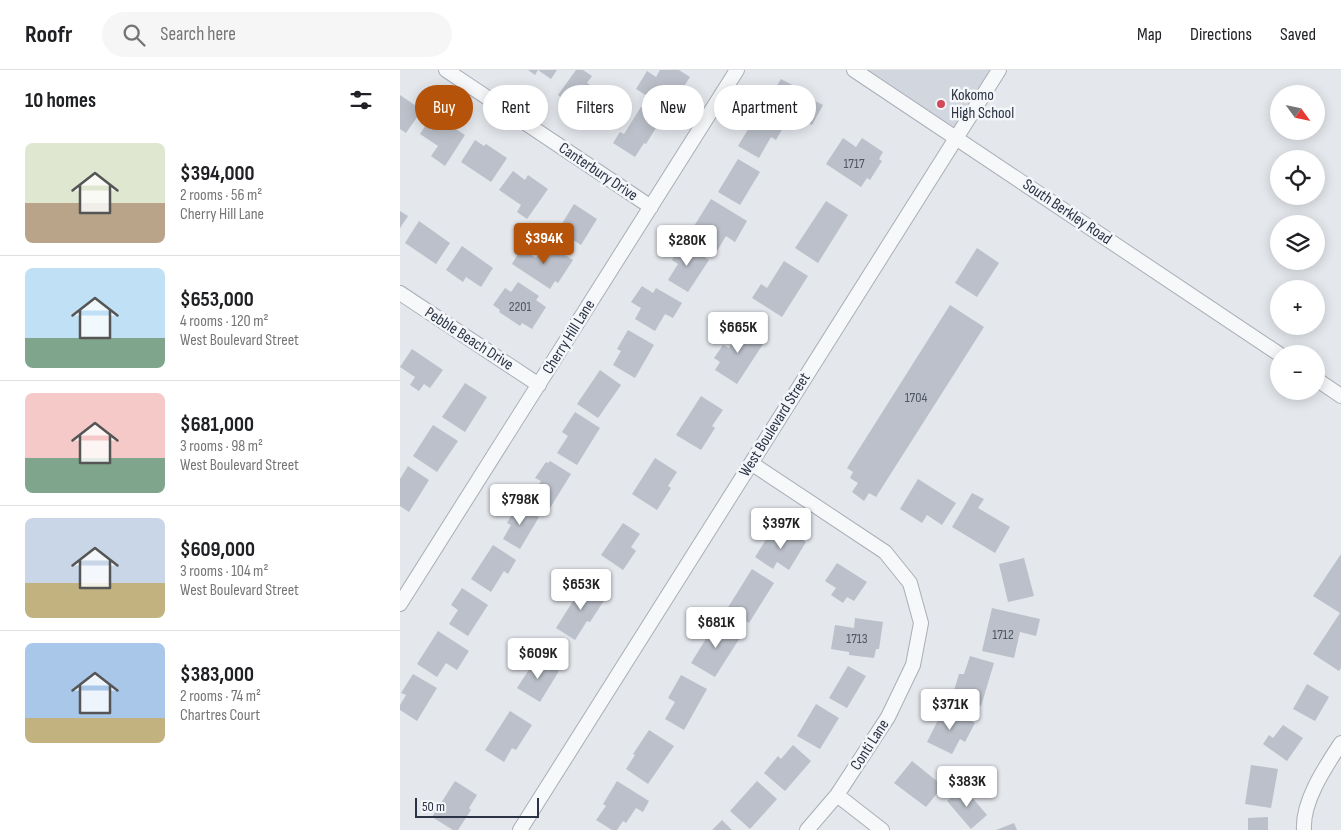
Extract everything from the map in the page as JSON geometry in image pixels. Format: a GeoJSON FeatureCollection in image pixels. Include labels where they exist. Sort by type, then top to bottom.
{"type":"FeatureCollection","features":[{"type":"Feature","properties":{"kind":"street","name":"Canterbury Drive"},"geometry":{"type":"LineString","coordinates":[[446,70],[651,207]]}},
{"type":"Feature","properties":{"kind":"street","name":"Cherry Hill Lane"},"geometry":{"type":"LineString","coordinates":[[400,604],[737,70]]}},
{"type":"Feature","properties":{"kind":"street","name":"South Berkley Road"},"geometry":{"type":"LineString","coordinates":[[854,70],[1270,348]]}},
{"type":"Feature","properties":{"kind":"street","name":"West Boulevard Street"},"geometry":{"type":"LineString","coordinates":[[520,830],[999,70]]}},
{"type":"Feature","properties":{"kind":"street","name":"Pebble Beach Drive"},"geometry":{"type":"LineString","coordinates":[[400,293],[539,385]]}},
{"type":"Feature","properties":{"kind":"street"},"geometry":{"type":"LineString","coordinates":[[1325,385],[1341,396]]}},
{"type":"Feature","properties":{"kind":"street","name":"Conti Lane"},"geometry":{"type":"LineString","coordinates":[[751,463],[885,552],[910,583],[917,602],[921,623],[913,665],[888,717],[837,795],[808,830]]}},
{"type":"Feature","properties":{"kind":"street"},"geometry":{"type":"LineString","coordinates":[[1304,830],[1304,823],[1312,794],[1341,743]]}},
{"type":"Feature","properties":{"kind":"street"},"geometry":{"type":"LineString","coordinates":[[837,795],[882,830]]}},
{"type":"Feature","properties":{"kind":"shaded area","name":"Kokomo High School"},"geometry":{"type":"Polygon","coordinates":[[[854,70],[999,70],[956,138],[854,70]]]}},
{"type":"Feature","properties":{"kind":"building"},"geometry":{"type":"Polygon","coordinates":[[[528,70],[538,70],[535,75],[528,70]]]}},
{"type":"Feature","properties":{"kind":"building"},"geometry":{"type":"Polygon","coordinates":[[[538,70],[557,70],[551,79],[538,70]]]}},
{"type":"Feature","properties":{"kind":"building"},"geometry":{"type":"Polygon","coordinates":[[[576,70],[583,70],[592,76],[587,83],[590,85],[565,85],[576,70]]]}},
{"type":"Feature","properties":{"kind":"building"},"geometry":{"type":"Polygon","coordinates":[[[660,70],[679,70],[690,77],[685,85],[642,85],[642,93],[636,89],[647,71],[656,77],[660,70]]]}},
{"type":"Feature","properties":{"kind":"building"},"geometry":{"type":"Polygon","coordinates":[[[781,79],[792,85],[777,85],[781,79]]]}},
{"type":"Feature","properties":{"kind":"building"},"geometry":{"type":"Polygon","coordinates":[[[400,95],[415,105],[415,120],[406,133],[400,129],[400,95]]]}},
{"type":"Feature","properties":{"kind":"building"},"geometry":{"type":"Polygon","coordinates":[[[816,102],[823,105],[816,118],[816,102]]]}},
{"type":"Feature","properties":{"kind":"building"},"geometry":{"type":"Polygon","coordinates":[[[641,107],[642,130],[655,130],[635,157],[613,143],[620,132],[624,134],[627,130],[632,130],[632,121],[641,107]]]}},
{"type":"Feature","properties":{"kind":"building"},"geometry":{"type":"Polygon","coordinates":[[[423,130],[457,130],[465,135],[445,166],[431,156],[438,146],[420,134],[423,130]]]}},
{"type":"Feature","properties":{"kind":"building"},"geometry":{"type":"Polygon","coordinates":[[[748,130],[782,130],[776,140],[771,137],[759,158],[738,146],[748,130]]]}},
{"type":"Feature","properties":{"kind":"building"},"geometry":{"type":"Polygon","coordinates":[[[843,138],[856,147],[862,138],[883,152],[879,159],[882,161],[870,180],[867,178],[861,187],[826,164],[843,138]]]}},
{"type":"Feature","properties":{"kind":"building"},"geometry":{"type":"Polygon","coordinates":[[[475,140],[484,146],[486,144],[507,158],[491,182],[461,162],[475,140]]]}},
{"type":"Feature","properties":{"kind":"building"},"geometry":{"type":"Polygon","coordinates":[[[738,159],[760,172],[740,205],[718,192],[738,159]]]}},
{"type":"Feature","properties":{"kind":"building"},"geometry":{"type":"Polygon","coordinates":[[[513,171],[525,180],[528,175],[548,189],[527,219],[517,212],[521,205],[499,190],[513,171]]]}},
{"type":"Feature","properties":{"kind":"building"},"geometry":{"type":"Polygon","coordinates":[[[711,199],[747,221],[735,242],[726,236],[717,251],[689,234],[711,199]]]}},
{"type":"Feature","properties":{"kind":"building"},"geometry":{"type":"Polygon","coordinates":[[[826,201],[848,215],[818,263],[795,248],[826,201]]]}},
{"type":"Feature","properties":{"kind":"building"},"geometry":{"type":"Polygon","coordinates":[[[574,204],[597,219],[581,245],[558,230],[574,204]]]}},
{"type":"Feature","properties":{"kind":"building"},"geometry":{"type":"Polygon","coordinates":[[[400,211],[408,216],[400,228],[400,211]]]}},
{"type":"Feature","properties":{"kind":"building"},"geometry":{"type":"Polygon","coordinates":[[[419,221],[450,243],[436,264],[405,243],[419,221]]]}},
{"type":"Feature","properties":{"kind":"building"},"geometry":{"type":"Polygon","coordinates":[[[682,243],[709,260],[688,292],[668,280],[678,264],[672,260],[682,243]]]}},
{"type":"Feature","properties":{"kind":"building"},"geometry":{"type":"Polygon","coordinates":[[[462,246],[493,268],[481,287],[466,277],[463,282],[446,270],[462,246]]]}},
{"type":"Feature","properties":{"kind":"building"},"geometry":{"type":"Polygon","coordinates":[[[544,246],[549,249],[551,246],[573,260],[558,283],[555,281],[550,289],[512,264],[521,249],[536,258],[544,246]]]}},
{"type":"Feature","properties":{"kind":"building"},"geometry":{"type":"Polygon","coordinates":[[[977,248],[999,263],[977,297],[955,283],[977,248]]]}},
{"type":"Feature","properties":{"kind":"building"},"geometry":{"type":"Polygon","coordinates":[[[784,261],[808,276],[782,317],[752,298],[761,284],[767,288],[784,261]]]}},
{"type":"Feature","properties":{"kind":"building"},"geometry":{"type":"Polygon","coordinates":[[[518,282],[539,296],[536,300],[546,307],[532,329],[522,323],[520,326],[499,312],[500,310],[493,305],[505,288],[511,292],[518,282]]]}},
{"type":"Feature","properties":{"kind":"building"},"geometry":{"type":"Polygon","coordinates":[[[642,286],[653,293],[656,288],[682,303],[673,318],[665,314],[655,331],[635,319],[641,308],[631,302],[642,286]]]}},
{"type":"Feature","properties":{"kind":"building"},"geometry":{"type":"Polygon","coordinates":[[[950,305],[984,327],[876,497],[869,493],[864,501],[852,492],[858,483],[850,478],[853,472],[847,468],[950,305]]]}},
{"type":"Feature","properties":{"kind":"building"},"geometry":{"type":"Polygon","coordinates":[[[737,323],[765,341],[737,384],[715,370],[720,362],[714,358],[723,345],[729,348],[735,339],[729,335],[737,323]]]}},
{"type":"Feature","properties":{"kind":"building"},"geometry":{"type":"Polygon","coordinates":[[[628,330],[654,345],[635,378],[613,365],[621,351],[617,349],[628,330]]]}},
{"type":"Feature","properties":{"kind":"building"},"geometry":{"type":"Polygon","coordinates":[[[412,349],[443,370],[430,388],[424,384],[419,391],[410,385],[415,377],[400,367],[412,349]]]}},
{"type":"Feature","properties":{"kind":"building"},"geometry":{"type":"Polygon","coordinates":[[[600,370],[621,385],[598,418],[577,404],[600,370]]]}},
{"type":"Feature","properties":{"kind":"building"},"geometry":{"type":"Polygon","coordinates":[[[465,383],[487,397],[465,432],[442,417],[465,383]]]}},
{"type":"Feature","properties":{"kind":"building"},"geometry":{"type":"Polygon","coordinates":[[[701,396],[723,410],[712,426],[715,428],[701,450],[676,435],[701,396]]]}},
{"type":"Feature","properties":{"kind":"building"},"geometry":{"type":"Polygon","coordinates":[[[575,412],[600,428],[577,465],[557,453],[568,436],[562,432],[575,412]]]}},
{"type":"Feature","properties":{"kind":"building"},"geometry":{"type":"Polygon","coordinates":[[[433,425],[458,441],[437,472],[413,456],[433,425]]]}},
{"type":"Feature","properties":{"kind":"building"},"geometry":{"type":"Polygon","coordinates":[[[655,458],[677,472],[668,486],[671,488],[657,510],[632,494],[655,458]]]}},
{"type":"Feature","properties":{"kind":"building"},"geometry":{"type":"Polygon","coordinates":[[[550,461],[571,474],[550,508],[531,496],[541,481],[535,478],[546,462],[550,461]]]}},
{"type":"Feature","properties":{"kind":"building"},"geometry":{"type":"Polygon","coordinates":[[[408,466],[429,480],[409,512],[400,506],[400,479],[408,466]]]}},
{"type":"Feature","properties":{"kind":"building"},"geometry":{"type":"Polygon","coordinates":[[[918,479],[956,503],[942,525],[927,515],[922,523],[900,509],[918,479]]]}},
{"type":"Feature","properties":{"kind":"building"},"geometry":{"type":"Polygon","coordinates":[[[972,493],[984,499],[978,508],[1010,527],[995,553],[952,527],[972,493]]]}},
{"type":"Feature","properties":{"kind":"building"},"geometry":{"type":"Polygon","coordinates":[[[518,504],[539,517],[520,549],[503,539],[511,525],[507,523],[518,504]]]}},
{"type":"Feature","properties":{"kind":"building"},"geometry":{"type":"Polygon","coordinates":[[[623,523],[640,534],[631,547],[636,551],[623,570],[601,555],[623,523]]]}},
{"type":"Feature","properties":{"kind":"building"},"geometry":{"type":"Polygon","coordinates":[[[783,528],[806,542],[789,570],[777,562],[773,569],[755,557],[769,535],[776,539],[783,528]]]}},
{"type":"Feature","properties":{"kind":"building"},"geometry":{"type":"Polygon","coordinates":[[[493,545],[516,560],[508,574],[504,571],[491,592],[471,579],[493,545]]]}},
{"type":"Feature","properties":{"kind":"building"},"geometry":{"type":"Polygon","coordinates":[[[1341,554],[1341,668],[1339,671],[1313,654],[1340,613],[1313,596],[1341,554]]]}},
{"type":"Feature","properties":{"kind":"building"},"geometry":{"type":"Polygon","coordinates":[[[1024,558],[1034,596],[1008,602],[999,564],[1024,558]]]}},
{"type":"Feature","properties":{"kind":"building"},"geometry":{"type":"Polygon","coordinates":[[[837,563],[867,582],[854,601],[847,597],[843,603],[831,595],[836,588],[825,581],[837,563]]]}},
{"type":"Feature","properties":{"kind":"building"},"geometry":{"type":"Polygon","coordinates":[[[752,569],[774,583],[749,623],[727,609],[752,569]]]}},
{"type":"Feature","properties":{"kind":"building"},"geometry":{"type":"Polygon","coordinates":[[[585,582],[607,596],[590,622],[587,621],[575,640],[556,628],[585,582]]]}},
{"type":"Feature","properties":{"kind":"building"},"geometry":{"type":"Polygon","coordinates":[[[462,588],[488,605],[468,636],[449,624],[458,610],[451,605],[462,588]]]}},
{"type":"Feature","properties":{"kind":"building"},"geometry":{"type":"Polygon","coordinates":[[[992,608],[1040,619],[1036,636],[1020,632],[1014,658],[982,651],[992,608]]]}},
{"type":"Feature","properties":{"kind":"building"},"geometry":{"type":"Polygon","coordinates":[[[855,618],[883,622],[879,649],[876,649],[874,658],[849,655],[849,652],[831,649],[835,625],[854,628],[855,618]]]}},
{"type":"Feature","properties":{"kind":"building"},"geometry":{"type":"Polygon","coordinates":[[[717,621],[741,636],[715,677],[691,663],[717,621]]]}},
{"type":"Feature","properties":{"kind":"building"},"geometry":{"type":"Polygon","coordinates":[[[438,631],[469,651],[457,670],[446,663],[437,677],[417,664],[438,631]]]}},
{"type":"Feature","properties":{"kind":"building"},"geometry":{"type":"Polygon","coordinates":[[[970,656],[994,663],[981,706],[952,697],[959,674],[964,674],[970,656]]]}},
{"type":"Feature","properties":{"kind":"building"},"geometry":{"type":"Polygon","coordinates":[[[537,657],[559,671],[540,702],[517,688],[537,657]]]}},
{"type":"Feature","properties":{"kind":"building"},"geometry":{"type":"Polygon","coordinates":[[[848,666],[866,676],[847,708],[829,698],[848,666]]]}},
{"type":"Feature","properties":{"kind":"building"},"geometry":{"type":"Polygon","coordinates":[[[413,674],[437,688],[417,721],[400,710],[400,705],[406,695],[401,693],[413,674]]]}},
{"type":"Feature","properties":{"kind":"building"},"geometry":{"type":"Polygon","coordinates":[[[681,675],[707,689],[684,730],[665,719],[675,702],[668,698],[681,675]]]}},
{"type":"Feature","properties":{"kind":"building"},"geometry":{"type":"Polygon","coordinates":[[[1307,684],[1329,697],[1315,721],[1293,709],[1307,684]]]}},
{"type":"Feature","properties":{"kind":"building"},"geometry":{"type":"Polygon","coordinates":[[[816,704],[839,718],[820,749],[797,736],[816,704]]]}},
{"type":"Feature","properties":{"kind":"building"},"geometry":{"type":"Polygon","coordinates":[[[944,708],[975,723],[965,742],[960,739],[952,754],[927,742],[944,708]]]}},
{"type":"Feature","properties":{"kind":"building"},"geometry":{"type":"Polygon","coordinates":[[[510,711],[532,725],[516,750],[512,748],[504,762],[485,750],[510,711]]]}},
{"type":"Feature","properties":{"kind":"building"},"geometry":{"type":"Polygon","coordinates":[[[1283,725],[1303,738],[1287,761],[1263,744],[1269,735],[1273,738],[1283,725]]]}},
{"type":"Feature","properties":{"kind":"building"},"geometry":{"type":"Polygon","coordinates":[[[649,730],[674,746],[648,784],[626,769],[635,755],[633,754],[649,730]]]}},
{"type":"Feature","properties":{"kind":"building"},"geometry":{"type":"Polygon","coordinates":[[[793,745],[811,761],[785,791],[764,773],[778,756],[781,759],[793,745]]]}},
{"type":"Feature","properties":{"kind":"building"},"geometry":{"type":"Polygon","coordinates":[[[912,761],[943,786],[926,807],[894,783],[912,761]]]}},
{"type":"Feature","properties":{"kind":"building"},"geometry":{"type":"Polygon","coordinates":[[[1251,765],[1278,769],[1271,808],[1245,804],[1251,765]]]}},
{"type":"Feature","properties":{"kind":"building"},"geometry":{"type":"Polygon","coordinates":[[[455,781],[477,795],[469,808],[471,810],[458,830],[453,830],[432,817],[455,781]]]}},
{"type":"Feature","properties":{"kind":"building"},"geometry":{"type":"Polygon","coordinates":[[[617,781],[649,801],[643,812],[636,808],[626,823],[623,821],[617,830],[612,830],[596,820],[606,806],[603,804],[617,781]]]}},
{"type":"Feature","properties":{"kind":"building"},"geometry":{"type":"Polygon","coordinates":[[[757,781],[777,799],[750,829],[730,811],[757,781]]]}},
{"type":"Feature","properties":{"kind":"building"},"geometry":{"type":"Polygon","coordinates":[[[963,787],[987,815],[971,829],[947,801],[963,787]]]}},
{"type":"Feature","properties":{"kind":"building"},"geometry":{"type":"Polygon","coordinates":[[[1268,817],[1268,830],[1248,830],[1248,818],[1268,817]]]}},
{"type":"Feature","properties":{"kind":"building"},"geometry":{"type":"Polygon","coordinates":[[[722,820],[732,830],[712,830],[722,820]]]}},
{"type":"Feature","properties":{"kind":"building"},"geometry":{"type":"Polygon","coordinates":[[[1014,823],[1017,830],[996,830],[1014,823]]]}},
{"type":"Feature","properties":{"kind":"place","name":"Kokomo High School"},"geometry":{"type":"Point","coordinates":[941,104]}}]}
